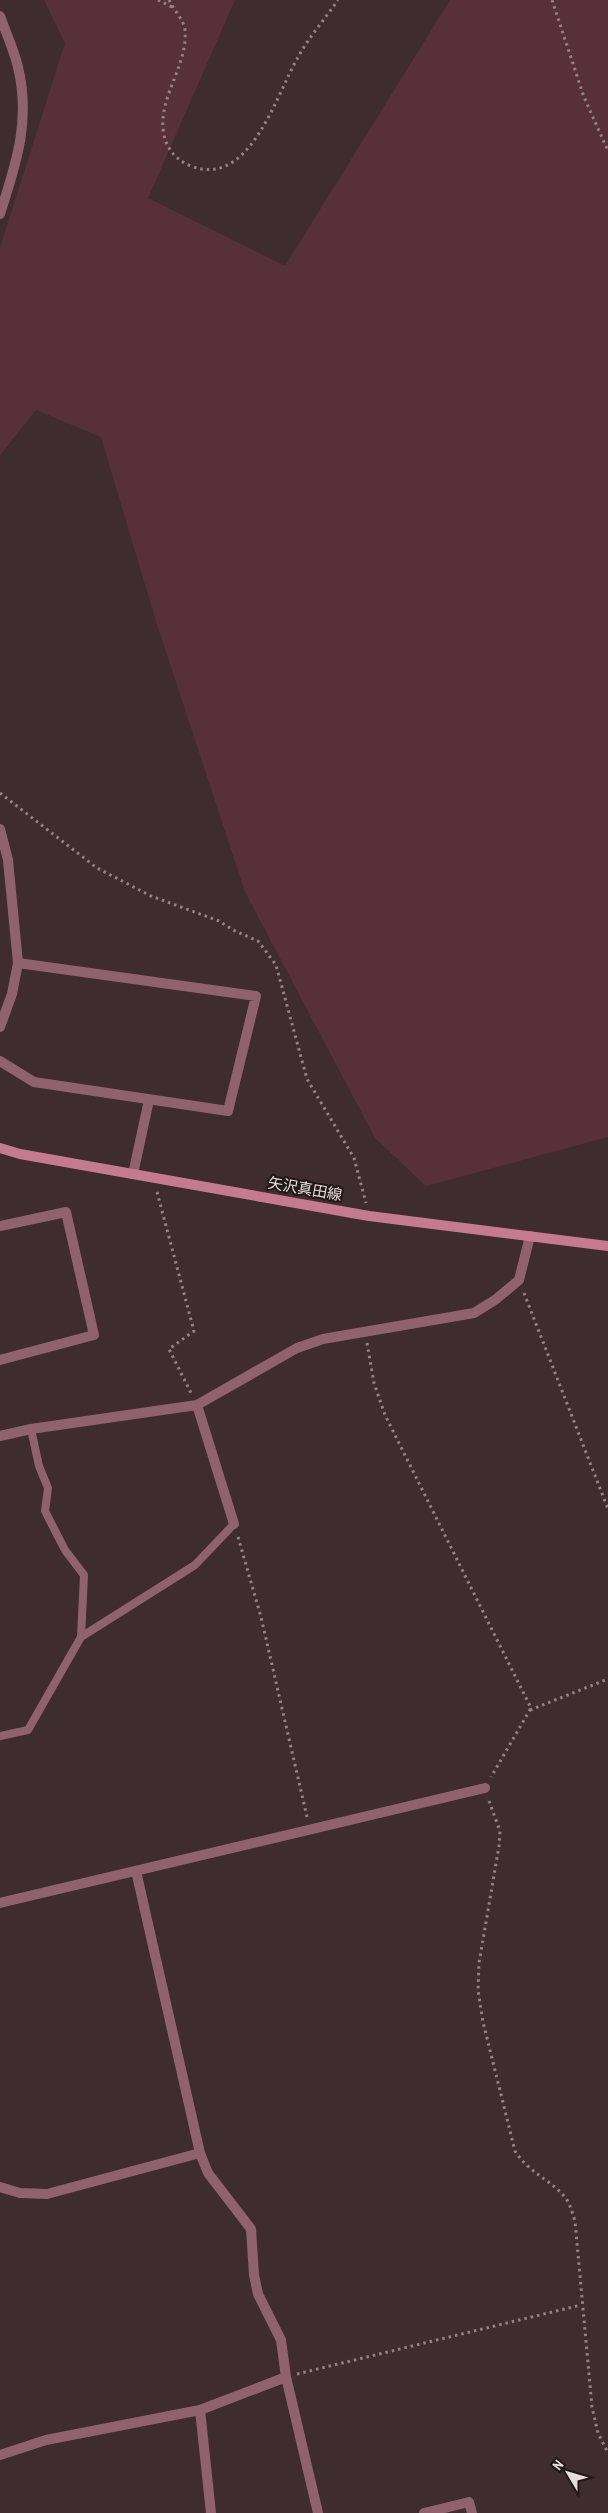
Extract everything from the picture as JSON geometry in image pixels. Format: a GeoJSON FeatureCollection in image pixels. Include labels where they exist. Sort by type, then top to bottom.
{"type":"FeatureCollection","features":[{"type":"Feature","properties":{"kind":"main road","name":"矢沢真田線"},"geometry":{"type":"LineString","coordinates":[[0,1148],[20,1154],[369,1216],[608,1246]]}},
{"type":"Feature","properties":{"kind":"street"},"geometry":{"type":"LineString","coordinates":[[0,16],[18,66],[24,106],[19,155],[0,214]]}},
{"type":"Feature","properties":{"kind":"street"},"geometry":{"type":"LineString","coordinates":[[0,829],[8,860],[18,963],[12,994],[0,1028]]}},
{"type":"Feature","properties":{"kind":"street"},"geometry":{"type":"LineString","coordinates":[[0,1061],[34,1082],[228,1111],[256,996],[18,963]]}},
{"type":"Feature","properties":{"kind":"street"},"geometry":{"type":"LineString","coordinates":[[133,1174],[149,1100]]}},
{"type":"Feature","properties":{"kind":"street"},"geometry":{"type":"LineString","coordinates":[[0,1226],[66,1212],[94,1335],[0,1360]]}},
{"type":"Feature","properties":{"kind":"street"},"geometry":{"type":"LineString","coordinates":[[0,1436],[31,1429],[197,1405],[297,1348],[323,1339],[474,1313],[495,1300],[519,1280],[530,1236]]}},
{"type":"Feature","properties":{"kind":"street"},"geometry":{"type":"LineString","coordinates":[[197,1405],[234,1524]]}},
{"type":"Feature","properties":{"kind":"street"},"geometry":{"type":"LineString","coordinates":[[0,1903],[485,1788]]}},
{"type":"Feature","properties":{"kind":"street"},"geometry":{"type":"LineString","coordinates":[[136,1871],[200,2153],[208,2173],[251,2229],[254,2275],[258,2294],[281,2340],[286,2377],[318,2513]]}},
{"type":"Feature","properties":{"kind":"street"},"geometry":{"type":"LineString","coordinates":[[0,2187],[20,2192],[47,2194],[200,2153]]}},
{"type":"Feature","properties":{"kind":"street"},"geometry":{"type":"LineString","coordinates":[[0,2455],[46,2440],[200,2410],[286,2377]]}},
{"type":"Feature","properties":{"kind":"street"},"geometry":{"type":"LineString","coordinates":[[200,2410],[211,2513]]}},
{"type":"Feature","properties":{"kind":"street"},"geometry":{"type":"LineString","coordinates":[[424,2513],[469,2502],[472,2513]]}},
{"type":"Feature","properties":{"kind":"lane"},"geometry":{"type":"LineString","coordinates":[[0,1736],[28,1730],[81,1637],[84,1575],[65,1550],[45,1511],[48,1488],[39,1466],[31,1429]]}},
{"type":"Feature","properties":{"kind":"lane"},"geometry":{"type":"LineString","coordinates":[[81,1637],[195,1565],[234,1524]]}},
{"type":"Feature","properties":{"kind":"path"},"geometry":{"type":"LineString","coordinates":[[158,0],[172,7]]}},
{"type":"Feature","properties":{"kind":"path"},"geometry":{"type":"LineString","coordinates":[[169,0],[185,28],[183,54],[166,109],[163,128],[167,147],[180,162],[200,169],[223,167],[240,157],[260,134],[297,58],[338,0]]}},
{"type":"Feature","properties":{"kind":"path"},"geometry":{"type":"LineString","coordinates":[[552,0],[584,97],[608,151]]}},
{"type":"Feature","properties":{"kind":"path"},"geometry":{"type":"LineString","coordinates":[[153,1177],[194,1331],[169,1349],[197,1405]]}},
{"type":"Feature","properties":{"kind":"path"},"geometry":{"type":"LineString","coordinates":[[519,1280],[608,1509]]}},
{"type":"Feature","properties":{"kind":"path"},"geometry":{"type":"LineString","coordinates":[[364,1333],[374,1382],[385,1415],[530,1708],[485,1788],[500,1831],[479,1963],[478,1990],[483,2022],[515,2151],[523,2164],[564,2195],[570,2204],[575,2221],[581,2305],[592,2407],[598,2433],[608,2453]]}},
{"type":"Feature","properties":{"kind":"path"},"geometry":{"type":"LineString","coordinates":[[234,1524],[261,1617],[310,1830]]}},
{"type":"Feature","properties":{"kind":"path"},"geometry":{"type":"LineString","coordinates":[[529,1710],[608,1679]]}},
{"type":"Feature","properties":{"kind":"path"},"geometry":{"type":"LineString","coordinates":[[286,2377],[581,2305]]}},
{"type":"Feature","properties":{"kind":"shaded area"},"geometry":{"type":"Polygon","coordinates":[[[44,0],[235,0],[148,198],[285,266],[450,0],[608,0],[608,1137],[426,1186],[375,1138],[245,892],[155,618],[101,437],[36,410],[0,455],[0,248],[65,43],[44,0]]]}}]}
